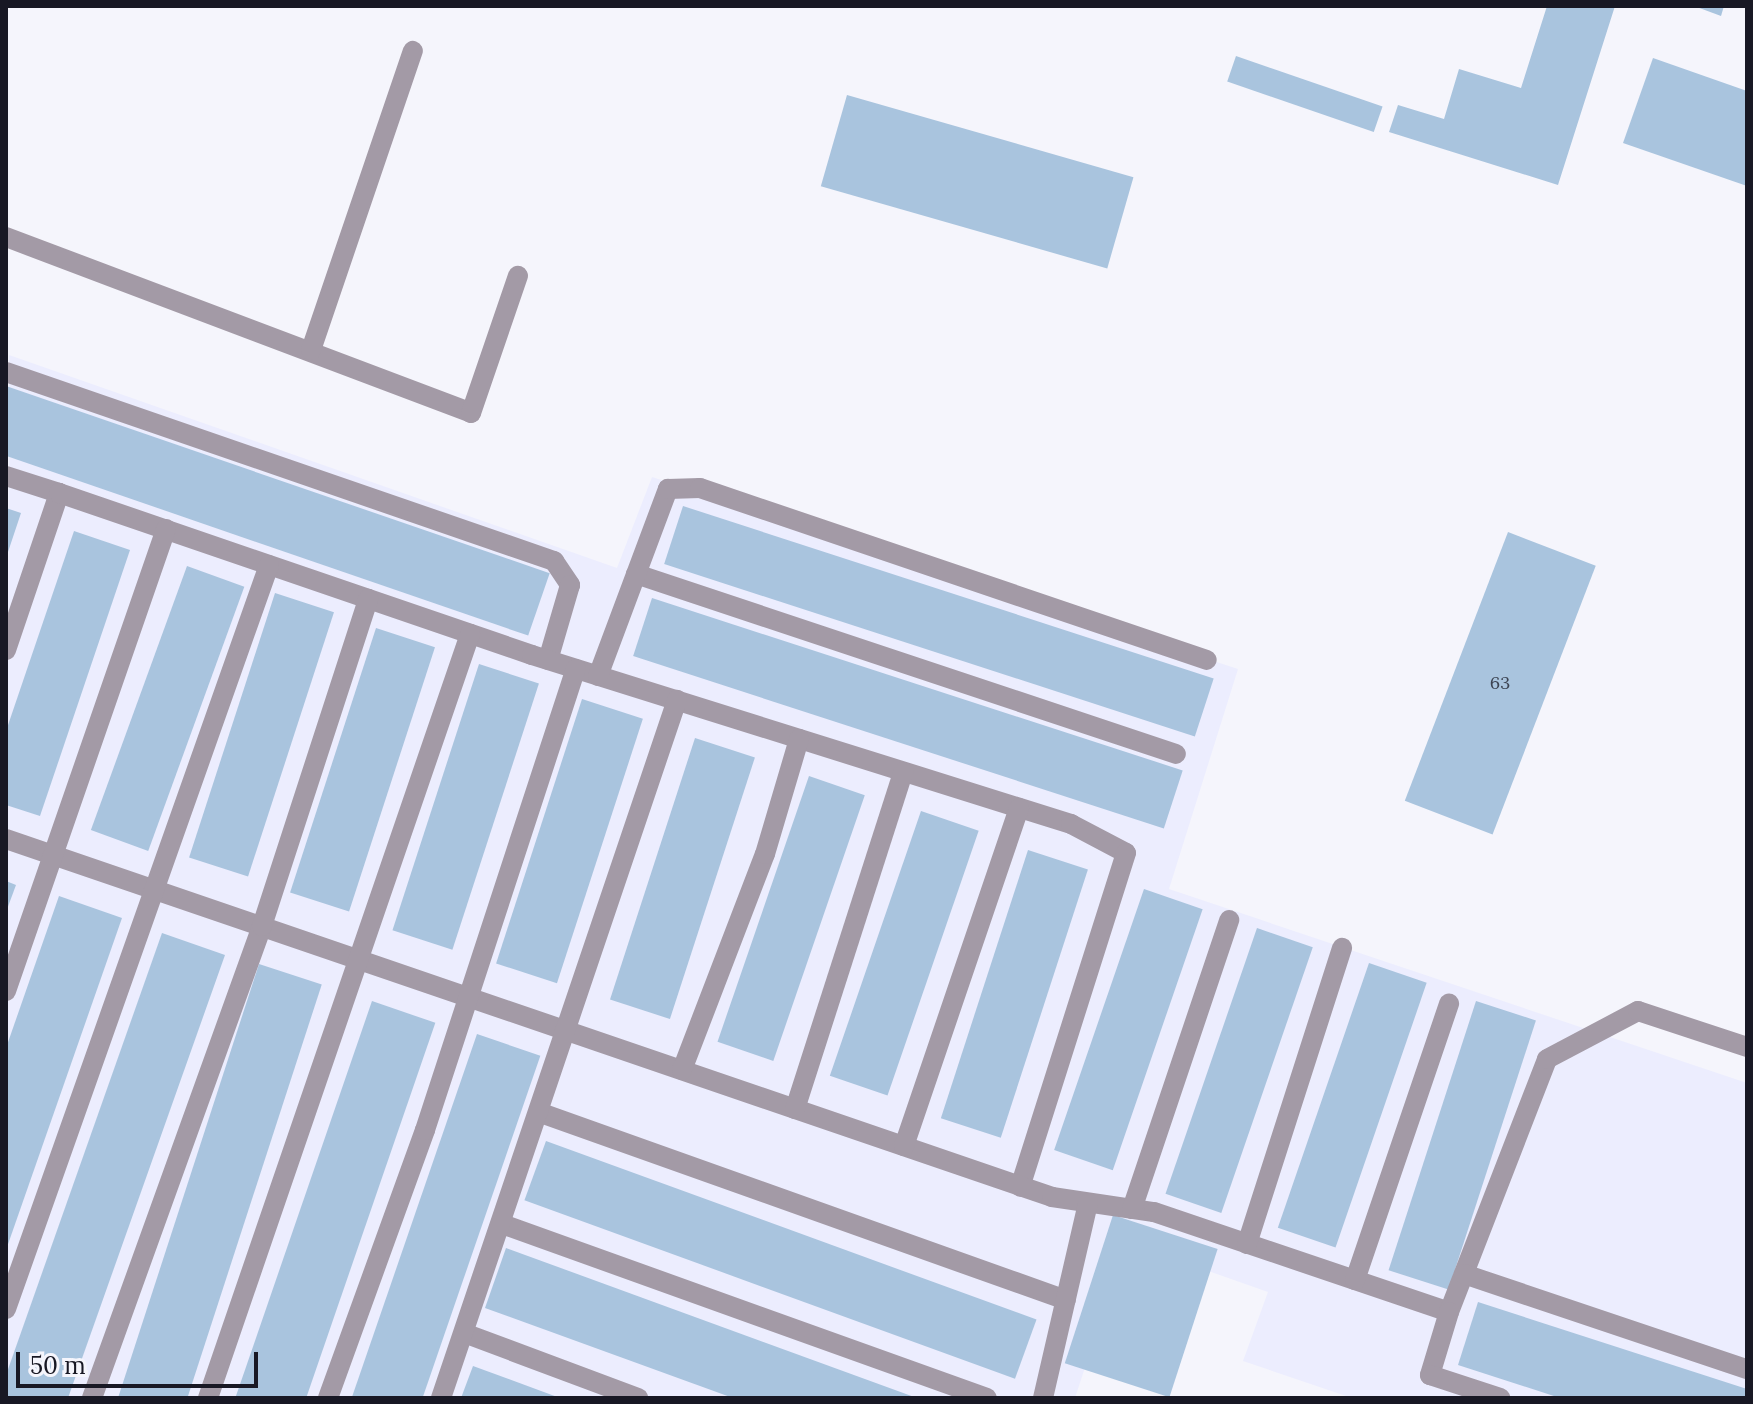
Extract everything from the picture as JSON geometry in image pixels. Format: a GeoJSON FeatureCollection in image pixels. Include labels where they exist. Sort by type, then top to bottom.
{"type":"FeatureCollection","features":[{"type":"Feature","properties":{"kind":"lane"},"geometry":{"type":"LineString","coordinates":[[311,350],[413,51]]}},
{"type":"Feature","properties":{"kind":"lane"},"geometry":{"type":"LineString","coordinates":[[6,237],[471,413],[518,276]]}},
{"type":"Feature","properties":{"kind":"lane"},"geometry":{"type":"LineString","coordinates":[[6,372],[554,561],[570,585],[548,660]]}},
{"type":"Feature","properties":{"kind":"lane"},"geometry":{"type":"LineString","coordinates":[[6,476],[548,660],[1019,808],[1126,853],[1020,1187]]}},
{"type":"Feature","properties":{"kind":"lane"},"geometry":{"type":"LineString","coordinates":[[598,676],[668,489],[700,488],[1207,660]]}},
{"type":"Feature","properties":{"kind":"lane"},"geometry":{"type":"LineString","coordinates":[[6,650],[59,493]]}},
{"type":"Feature","properties":{"kind":"lane"},"geometry":{"type":"LineString","coordinates":[[6,991],[166,529]]}},
{"type":"Feature","properties":{"kind":"lane"},"geometry":{"type":"LineString","coordinates":[[6,1309],[269,565]]}},
{"type":"Feature","properties":{"kind":"lane"},"geometry":{"type":"LineString","coordinates":[[636,574],[1176,754]]}},
{"type":"Feature","properties":{"kind":"lane"},"geometry":{"type":"LineString","coordinates":[[92,1398],[262,926],[368,599]]}},
{"type":"Feature","properties":{"kind":"lane"},"geometry":{"type":"LineString","coordinates":[[208,1398],[361,961],[470,634]]}},
{"type":"Feature","properties":{"kind":"lane"},"geometry":{"type":"LineString","coordinates":[[328,1398],[467,997],[576,669]]}},
{"type":"Feature","properties":{"kind":"lane"},"geometry":{"type":"LineString","coordinates":[[441,1398],[569,1032],[677,700]]}},
{"type":"Feature","properties":{"kind":"lane"},"geometry":{"type":"LineString","coordinates":[[682,1070],[765,854],[799,739]]}},
{"type":"Feature","properties":{"kind":"lane"},"geometry":{"type":"LineString","coordinates":[[795,1109],[903,772]]}},
{"type":"Feature","properties":{"kind":"lane"},"geometry":{"type":"LineString","coordinates":[[904,1146],[1019,808]]}},
{"type":"Feature","properties":{"kind":"lane"},"geometry":{"type":"LineString","coordinates":[[6,839],[1020,1187],[1088,1203],[1132,1209],[1449,1312]]}},
{"type":"Feature","properties":{"kind":"lane"},"geometry":{"type":"LineString","coordinates":[[1132,1209],[1229,920]]}},
{"type":"Feature","properties":{"kind":"lane"},"geometry":{"type":"LineString","coordinates":[[1247,1244],[1342,948]]}},
{"type":"Feature","properties":{"kind":"lane"},"geometry":{"type":"LineString","coordinates":[[1355,1280],[1449,1004]]}},
{"type":"Feature","properties":{"kind":"lane"},"geometry":{"type":"LineString","coordinates":[[1500,1398],[1430,1375],[1449,1312],[1547,1059],[1638,1011],[1747,1047]]}},
{"type":"Feature","properties":{"kind":"lane"},"geometry":{"type":"LineString","coordinates":[[541,1113],[1066,1300]]}},
{"type":"Feature","properties":{"kind":"lane"},"geometry":{"type":"LineString","coordinates":[[1043,1398],[1088,1203]]}},
{"type":"Feature","properties":{"kind":"lane"},"geometry":{"type":"LineString","coordinates":[[502,1224],[987,1398]]}},
{"type":"Feature","properties":{"kind":"lane"},"geometry":{"type":"LineString","coordinates":[[1464,1274],[1747,1369]]}},
{"type":"Feature","properties":{"kind":"lane"},"geometry":{"type":"LineString","coordinates":[[464,1333],[638,1398]]}},
{"type":"Feature","properties":{"kind":"shaded area"},"geometry":{"type":"Polygon","coordinates":[[[9,355],[617,568],[652,477],[1238,669],[1169,889],[1747,1083],[1747,1398],[1352,1398],[1243,1361],[1268,1292],[1126,1242],[1075,1398],[6,1398],[9,355]]]}},
{"type":"Feature","properties":{"kind":"building"},"geometry":{"type":"Polygon","coordinates":[[[1547,6],[1615,6],[1558,185],[1389,132],[1398,105],[1444,119],[1459,69],[1521,88],[1547,6]]]}},
{"type":"Feature","properties":{"kind":"building"},"geometry":{"type":"Polygon","coordinates":[[[1694,6],[1724,6],[1721,16],[1694,6]]]}},
{"type":"Feature","properties":{"kind":"building"},"geometry":{"type":"Polygon","coordinates":[[[1236,56],[1383,106],[1374,132],[1227,82],[1236,56]]]}},
{"type":"Feature","properties":{"kind":"building"},"geometry":{"type":"Polygon","coordinates":[[[1653,58],[1747,91],[1747,186],[1623,143],[1653,58]]]}},
{"type":"Feature","properties":{"kind":"building"},"geometry":{"type":"Polygon","coordinates":[[[847,95],[1133,177],[1107,268],[821,186],[847,95]]]}},
{"type":"Feature","properties":{"kind":"building"},"geometry":{"type":"Polygon","coordinates":[[[6,386],[550,573],[528,636],[6,456],[6,386]]]}},
{"type":"Feature","properties":{"kind":"building"},"geometry":{"type":"Polygon","coordinates":[[[683,506],[1214,678],[1195,736],[664,564],[683,506]]]}},
{"type":"Feature","properties":{"kind":"building"},"geometry":{"type":"Polygon","coordinates":[[[6,508],[21,513],[7,555],[6,555],[6,508]]]}},
{"type":"Feature","properties":{"kind":"building"},"geometry":{"type":"Polygon","coordinates":[[[74,531],[130,550],[40,816],[6,805],[6,731],[74,531]]]}},
{"type":"Feature","properties":{"kind":"building"},"geometry":{"type":"Polygon","coordinates":[[[1508,532],[1596,566],[1493,835],[1405,801],[1508,532]]]}},
{"type":"Feature","properties":{"kind":"building"},"geometry":{"type":"Polygon","coordinates":[[[187,566],[244,587],[148,851],[91,830],[187,566]]]}},
{"type":"Feature","properties":{"kind":"building"},"geometry":{"type":"Polygon","coordinates":[[[275,593],[334,612],[248,877],[189,857],[275,593]]]}},
{"type":"Feature","properties":{"kind":"building"},"geometry":{"type":"Polygon","coordinates":[[[652,598],[1183,770],[1164,828],[633,656],[652,598]]]}},
{"type":"Feature","properties":{"kind":"building"},"geometry":{"type":"Polygon","coordinates":[[[376,628],[435,647],[349,912],[290,892],[376,628]]]}},
{"type":"Feature","properties":{"kind":"building"},"geometry":{"type":"Polygon","coordinates":[[[479,664],[539,683],[452,950],[392,930],[479,664]]]}},
{"type":"Feature","properties":{"kind":"building"},"geometry":{"type":"Polygon","coordinates":[[[582,699],[643,719],[557,983],[496,963],[582,699]]]}},
{"type":"Feature","properties":{"kind":"building"},"geometry":{"type":"Polygon","coordinates":[[[695,738],[755,757],[670,1019],[610,1000],[695,738]]]}},
{"type":"Feature","properties":{"kind":"building"},"geometry":{"type":"Polygon","coordinates":[[[809,776],[865,795],[773,1061],[718,1042],[809,776]]]}},
{"type":"Feature","properties":{"kind":"building"},"geometry":{"type":"Polygon","coordinates":[[[921,811],[979,831],[888,1096],[830,1076],[921,811]]]}},
{"type":"Feature","properties":{"kind":"building"},"geometry":{"type":"Polygon","coordinates":[[[1028,850],[1088,869],[1001,1138],[941,1118],[1028,850]]]}},
{"type":"Feature","properties":{"kind":"building"},"geometry":{"type":"Polygon","coordinates":[[[6,881],[16,885],[6,912],[6,881]]]}},
{"type":"Feature","properties":{"kind":"building"},"geometry":{"type":"Polygon","coordinates":[[[1144,889],[1203,909],[1113,1170],[1054,1150],[1144,889]]]}},
{"type":"Feature","properties":{"kind":"building"},"geometry":{"type":"Polygon","coordinates":[[[59,896],[122,918],[6,1250],[6,1048],[59,896]]]}},
{"type":"Feature","properties":{"kind":"building"},"geometry":{"type":"Polygon","coordinates":[[[1257,928],[1313,947],[1221,1213],[1166,1194],[1257,928]]]}},
{"type":"Feature","properties":{"kind":"building"},"geometry":{"type":"Polygon","coordinates":[[[162,933],[225,955],[68,1398],[6,1398],[6,1375],[162,933]]]}},
{"type":"Feature","properties":{"kind":"building"},"geometry":{"type":"Polygon","coordinates":[[[1369,963],[1427,983],[1336,1248],[1278,1228],[1369,963]]]}},
{"type":"Feature","properties":{"kind":"building"},"geometry":{"type":"Polygon","coordinates":[[[259,964],[322,984],[187,1398],[118,1398],[259,964]]]}},
{"type":"Feature","properties":{"kind":"building"},"geometry":{"type":"Polygon","coordinates":[[[372,1001],[435,1023],[306,1398],[235,1398],[372,1001]]]}},
{"type":"Feature","properties":{"kind":"building"},"geometry":{"type":"Polygon","coordinates":[[[1476,1001],[1536,1020],[1448,1290],[1389,1270],[1476,1001]]]}},
{"type":"Feature","properties":{"kind":"building"},"geometry":{"type":"Polygon","coordinates":[[[477,1034],[540,1056],[423,1398],[352,1398],[477,1034]]]}},
{"type":"Feature","properties":{"kind":"building"},"geometry":{"type":"Polygon","coordinates":[[[546,1141],[1037,1320],[1015,1379],[524,1200],[546,1141]]]}},
{"type":"Feature","properties":{"kind":"building"},"geometry":{"type":"Polygon","coordinates":[[[1113,1215],[1218,1249],[1169,1397],[1065,1363],[1113,1215]]]}},
{"type":"Feature","properties":{"kind":"building"},"geometry":{"type":"Polygon","coordinates":[[[506,1248],[917,1398],[733,1398],[485,1308],[506,1248]]]}},
{"type":"Feature","properties":{"kind":"building"},"geometry":{"type":"Polygon","coordinates":[[[1478,1302],[1747,1389],[1747,1398],[1560,1398],[1458,1365],[1478,1302]]]}},
{"type":"Feature","properties":{"kind":"building"},"geometry":{"type":"Polygon","coordinates":[[[473,1366],[560,1398],[461,1398],[473,1366]]]}}]}
